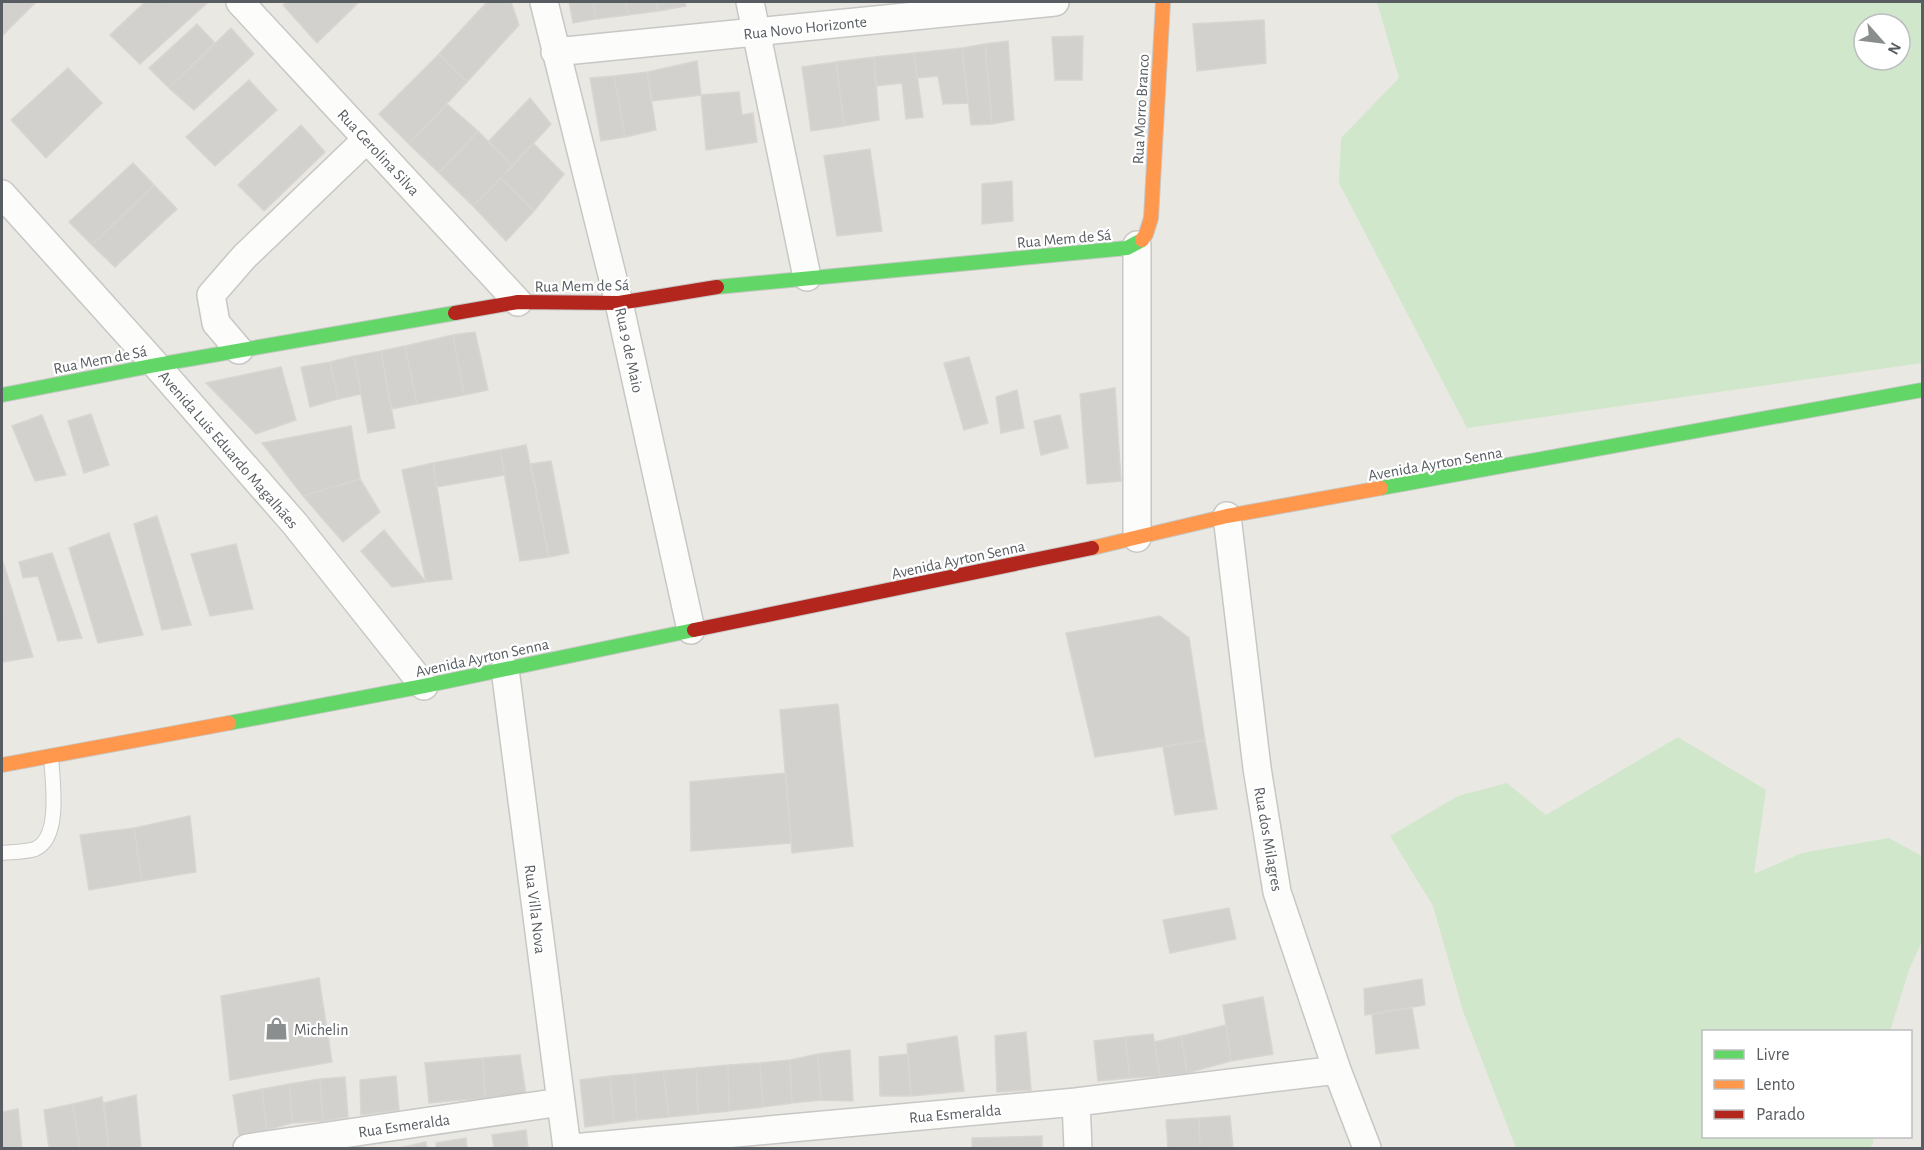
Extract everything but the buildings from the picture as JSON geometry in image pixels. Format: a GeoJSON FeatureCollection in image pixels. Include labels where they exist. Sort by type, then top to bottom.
{"type":"FeatureCollection","features":[{"type":"Feature","properties":{"kind":"main road","name":"Rua Morro Branco"},"geometry":{"type":"LineString","coordinates":[[1137,245],[1143,239],[1151,218],[1162,2]]}},
{"type":"Feature","properties":{"kind":"main road","name":"Rua Mem de Sá"},"geometry":{"type":"LineString","coordinates":[[2,395],[239,350],[518,302],[620,303],[687,291],[807,277],[1127,249],[1137,245]]}},
{"type":"Feature","properties":{"kind":"main road","name":"Avenida Ayrton Senna"},"geometry":{"type":"LineString","coordinates":[[2,765],[424,686],[1137,537],[1227,516],[1923,390]]}},
{"type":"Feature","properties":{"kind":"street","name":"Rua Gerolina Silva"},"geometry":{"type":"LineString","coordinates":[[240,2],[518,302]]}},
{"type":"Feature","properties":{"kind":"street","name":"Rua 9 de Maio"},"geometry":{"type":"LineString","coordinates":[[544,2],[620,303],[691,630]]}},
{"type":"Feature","properties":{"kind":"street"},"geometry":{"type":"LineString","coordinates":[[750,2],[807,277]]}},
{"type":"Feature","properties":{"kind":"street","name":"Rua Novo Horizonte"},"geometry":{"type":"LineString","coordinates":[[555,52],[1055,2]]}},
{"type":"Feature","properties":{"kind":"street"},"geometry":{"type":"LineString","coordinates":[[239,350],[216,323],[211,295],[244,257],[367,139]]}},
{"type":"Feature","properties":{"kind":"street","name":"Avenida Luis Eduardo Magalhães"},"geometry":{"type":"LineString","coordinates":[[2,194],[295,524],[424,686]]}},
{"type":"Feature","properties":{"kind":"street"},"geometry":{"type":"LineString","coordinates":[[1137,245],[1137,537]]}},
{"type":"Feature","properties":{"kind":"street","name":"Rua dos Milagres"},"geometry":{"type":"LineString","coordinates":[[1227,516],[1257,768],[1277,892],[1337,1070],[1367,1149]]}},
{"type":"Feature","properties":{"kind":"street","name":"Rua Villa Nova"},"geometry":{"type":"LineString","coordinates":[[505,669],[567,1149]]}},
{"type":"Feature","properties":{"kind":"street","name":"Rua Esmeralda"},"geometry":{"type":"LineString","coordinates":[[572,1149],[1076,1102],[1337,1070]]}},
{"type":"Feature","properties":{"kind":"street","name":"Rua Esmeralda"},"geometry":{"type":"LineString","coordinates":[[247,1149],[561,1102]]}},
{"type":"Feature","properties":{"kind":"street"},"geometry":{"type":"LineString","coordinates":[[1076,1102],[1078,1149]]}},
{"type":"Feature","properties":{"kind":"lane"},"geometry":{"type":"LineString","coordinates":[[2,853],[34,849],[45,842],[50,835],[53,819],[51,756]]}},
{"type":"Feature","properties":{"kind":"green space"},"geometry":{"type":"Polygon","coordinates":[[[1377,2],[1922,2],[1922,363],[1467,428],[1339,183],[1341,138],[1399,78],[1377,2]]]}},
{"type":"Feature","properties":{"kind":"green space"},"geometry":{"type":"Polygon","coordinates":[[[1678,737],[1766,790],[1754,874],[1802,853],[1889,838],[1922,856],[1922,941],[1909,970],[1890,1030],[1702,1030],[1702,1138],[1873,1138],[1870,1148],[1516,1148],[1463,1011],[1433,906],[1390,836],[1458,796],[1507,783],[1546,815],[1678,737]]]}},
{"type":"Feature","properties":{"kind":"traffic: fast"},"geometry":{"type":"LineString","coordinates":[[717,287],[1127,248],[1142,240]]}},
{"type":"Feature","properties":{"kind":"traffic: fast"},"geometry":{"type":"LineString","coordinates":[[2,395],[156,365],[455,313]]}},
{"type":"Feature","properties":{"kind":"traffic: fast"},"geometry":{"type":"LineString","coordinates":[[1381,488],[1922,390]]}},
{"type":"Feature","properties":{"kind":"traffic: fast"},"geometry":{"type":"LineString","coordinates":[[229,723],[424,686],[694,630]]}},
{"type":"Feature","properties":{"kind":"traffic: slow"},"geometry":{"type":"LineString","coordinates":[[1142,240],[1151,218],[1163,2]]}},
{"type":"Feature","properties":{"kind":"traffic: slow"},"geometry":{"type":"LineString","coordinates":[[1092,548],[1227,516],[1381,488]]}},
{"type":"Feature","properties":{"kind":"traffic: slow"},"geometry":{"type":"LineString","coordinates":[[2,765],[229,723]]}},
{"type":"Feature","properties":{"kind":"traffic: jam"},"geometry":{"type":"LineString","coordinates":[[455,313],[518,302],[619,303],[717,287]]}},
{"type":"Feature","properties":{"kind":"traffic: jam"},"geometry":{"type":"LineString","coordinates":[[694,630],[1092,548]]}},
{"type":"Feature","properties":{"kind":"place","name":"Michelin"},"geometry":{"type":"Point","coordinates":[276,1029]}}]}
